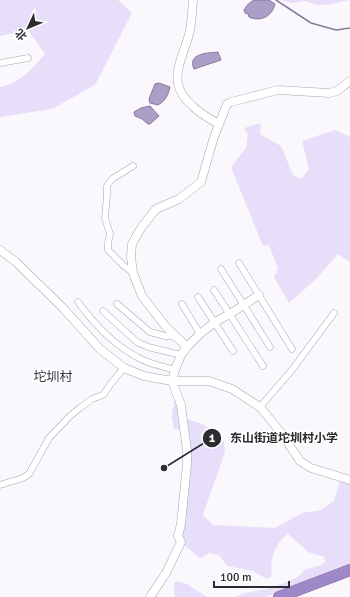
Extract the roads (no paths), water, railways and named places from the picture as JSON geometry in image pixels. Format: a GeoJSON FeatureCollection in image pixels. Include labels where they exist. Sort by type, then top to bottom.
{"type":"FeatureCollection","features":[{"type":"Feature","properties":{"kind":"highway"},"geometry":{"type":"LineString","coordinates":[[279,597],[350,570]]}},
{"type":"Feature","properties":{"kind":"highway"},"geometry":{"type":"LineString","coordinates":[[293,597],[350,575]]}},
{"type":"Feature","properties":{"kind":"street"},"geometry":{"type":"LineString","coordinates":[[193,0],[190,33],[177,74],[178,86],[183,96],[191,105],[209,119],[219,124]]}},
{"type":"Feature","properties":{"kind":"street"},"geometry":{"type":"LineString","coordinates":[[0,63],[28,58]]}},
{"type":"Feature","properties":{"kind":"street"},"geometry":{"type":"LineString","coordinates":[[187,347],[158,317],[142,296],[133,273],[131,257],[132,244],[156,208],[179,199],[201,182],[219,124],[227,104],[278,90],[328,93],[337,91],[350,81]]}},
{"type":"Feature","properties":{"kind":"street"},"geometry":{"type":"LineString","coordinates":[[133,166],[112,179],[107,186],[105,218],[110,234],[108,250],[133,273]]}},
{"type":"Feature","properties":{"kind":"street"},"geometry":{"type":"LineString","coordinates":[[0,250],[16,262],[63,308],[100,349],[124,368],[144,376],[172,381],[209,381],[232,389],[260,407],[282,434],[300,461],[311,468],[350,480]]}},
{"type":"Feature","properties":{"kind":"street"},"geometry":{"type":"LineString","coordinates":[[238,263],[292,349]]}},
{"type":"Feature","properties":{"kind":"street"},"geometry":{"type":"LineString","coordinates":[[221,269],[270,347]]}},
{"type":"Feature","properties":{"kind":"street"},"geometry":{"type":"LineString","coordinates":[[214,290],[263,366]]}},
{"type":"Feature","properties":{"kind":"street"},"geometry":{"type":"LineString","coordinates":[[150,597],[166,573],[181,542],[178,536],[181,524],[187,451],[181,405],[172,381],[175,370],[181,355],[200,334],[214,322],[230,314],[259,295]]}},
{"type":"Feature","properties":{"kind":"street"},"geometry":{"type":"LineString","coordinates":[[198,297],[233,351]]}},
{"type":"Feature","properties":{"kind":"street"},"geometry":{"type":"LineString","coordinates":[[78,302],[88,316],[122,348],[138,358],[175,370]]}},
{"type":"Feature","properties":{"kind":"street"},"geometry":{"type":"LineString","coordinates":[[117,304],[150,332],[165,336],[177,337]]}},
{"type":"Feature","properties":{"kind":"street"},"geometry":{"type":"LineString","coordinates":[[182,304],[200,334]]}},
{"type":"Feature","properties":{"kind":"street"},"geometry":{"type":"LineString","coordinates":[[103,311],[137,342],[148,347],[181,355]]}},
{"type":"Feature","properties":{"kind":"street"},"geometry":{"type":"LineString","coordinates":[[260,407],[292,370],[334,313]]}},
{"type":"Feature","properties":{"kind":"street"},"geometry":{"type":"LineString","coordinates":[[0,485],[23,478],[29,474],[50,438],[70,416],[81,407],[102,395],[124,368]]}},
{"type":"Feature","properties":{"kind":"waterway"},"geometry":{"type":"LineString","coordinates":[[276,0],[311,23],[336,30],[350,28]]}},
{"type":"Feature","properties":{"kind":"place","name":"东山街道坨圳村小学"},"geometry":{"type":"Point","coordinates":[164,468]}},
{"type":"Feature","properties":{"kind":"district","name":"坨圳村"},"geometry":{"type":"Point","coordinates":[53,377]}}]}
